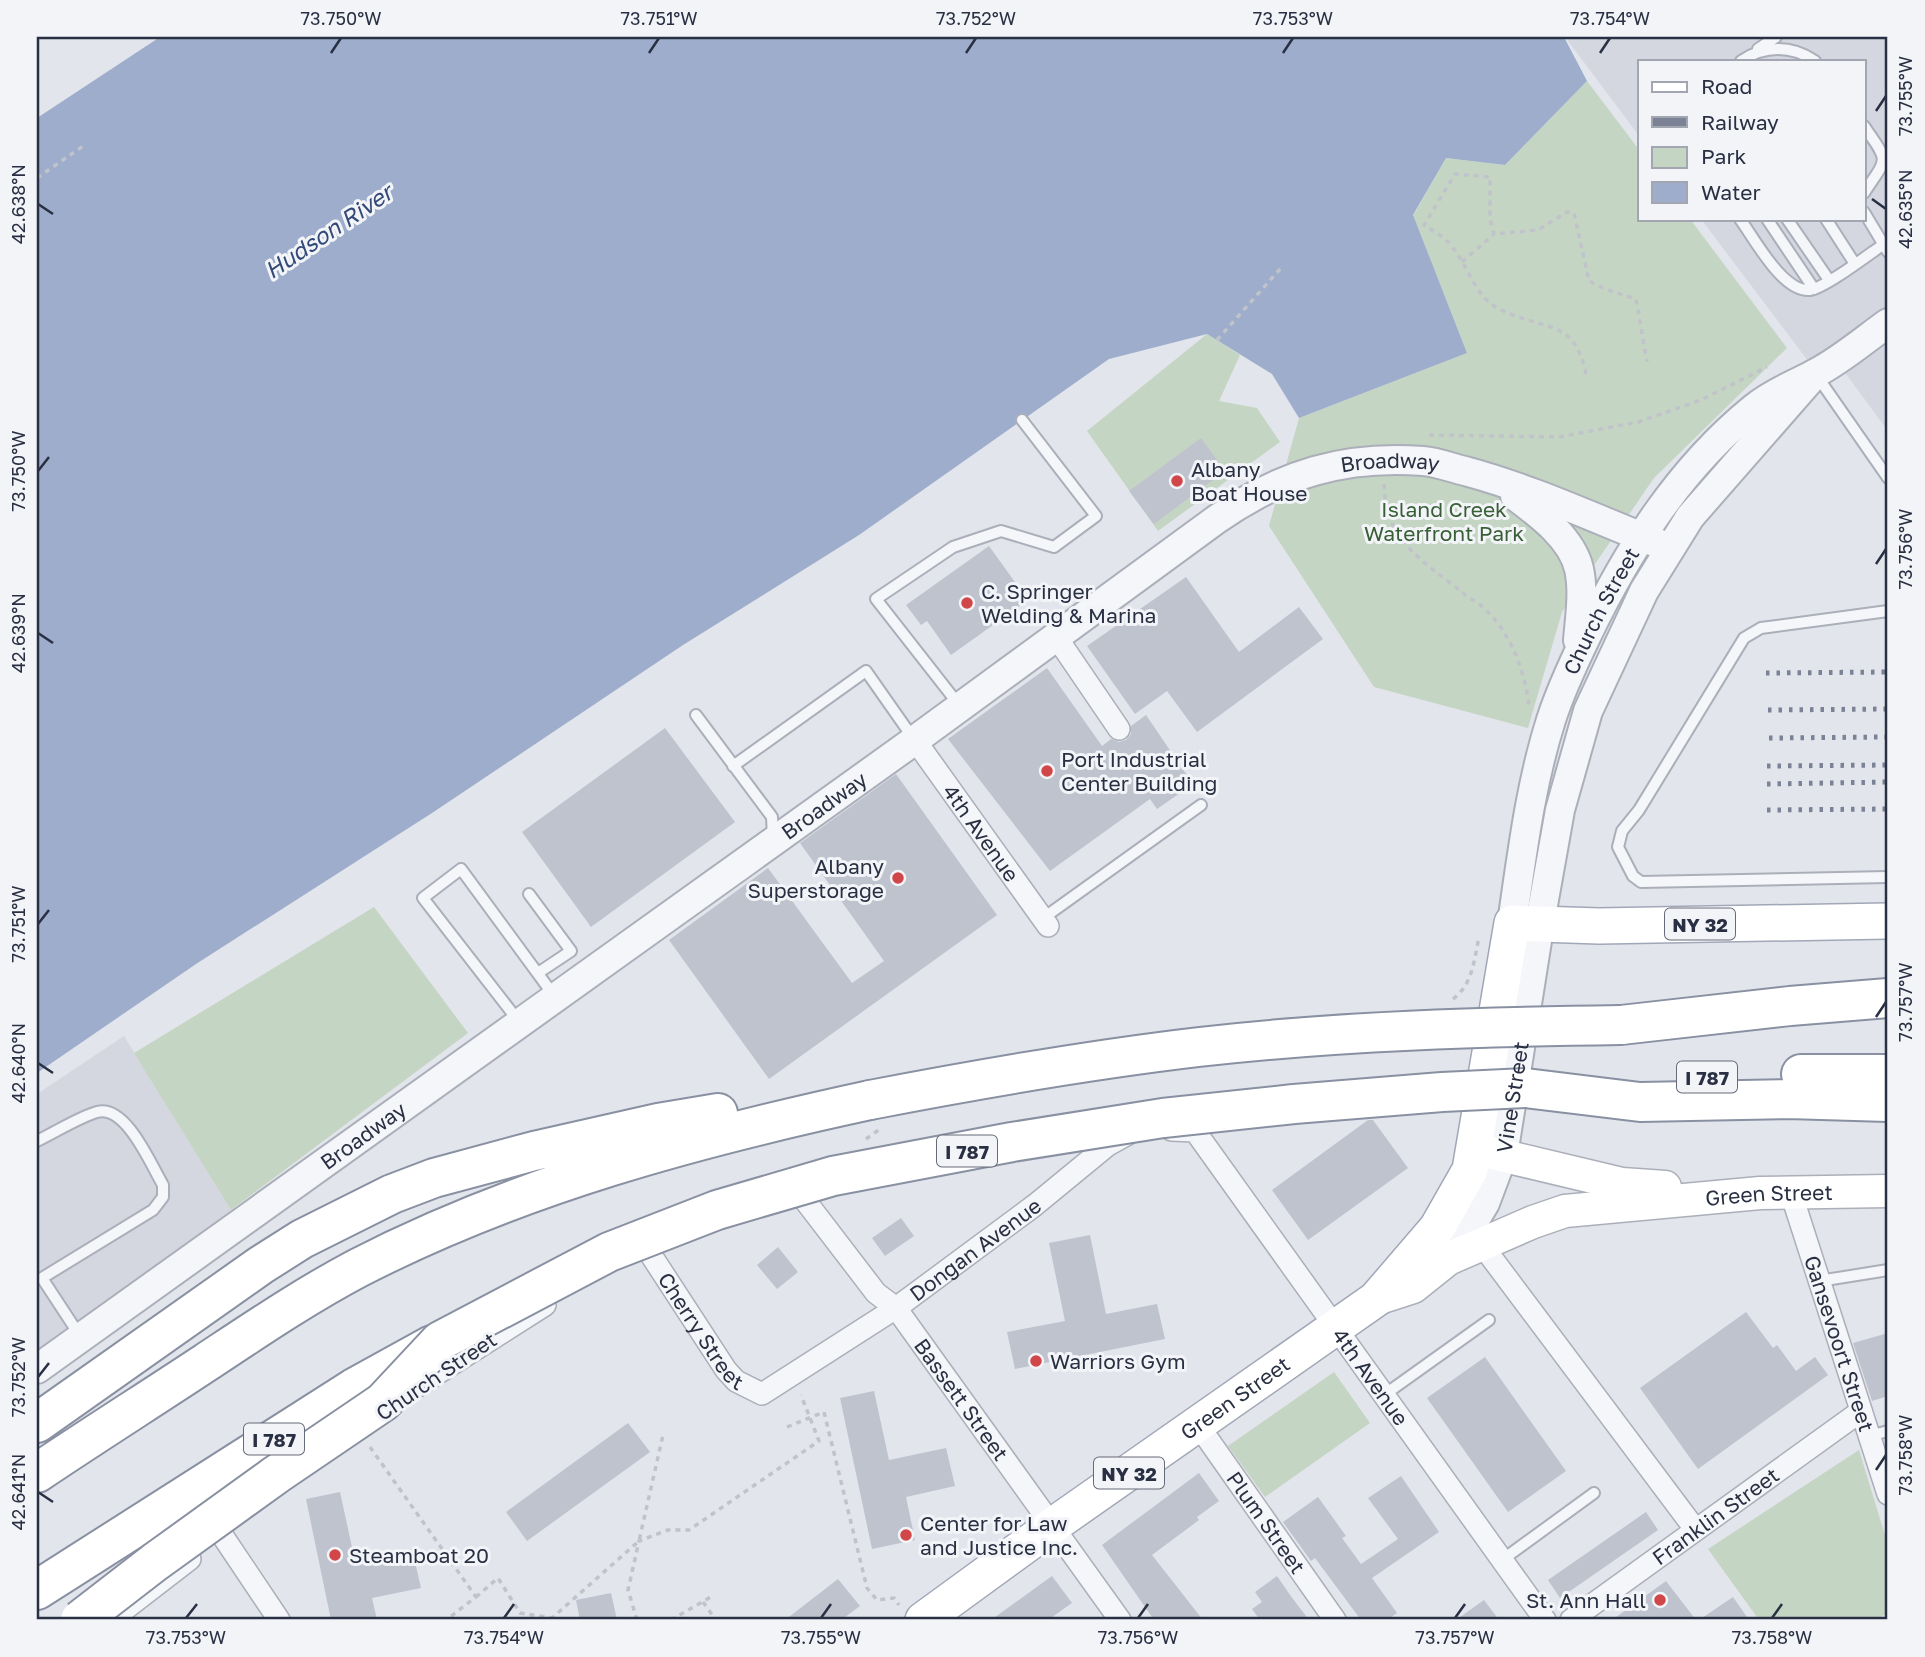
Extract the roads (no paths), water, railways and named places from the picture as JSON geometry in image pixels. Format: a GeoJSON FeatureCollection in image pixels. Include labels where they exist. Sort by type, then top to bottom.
{"type":"FeatureCollection","features":[{"type":"Feature","properties":{"kind":"highway"},"geometry":{"type":"LineString","coordinates":[[1621,1026],[1790,1006],[1888,998]]}},
{"type":"Feature","properties":{"kind":"highway"},"geometry":{"type":"LineString","coordinates":[[41,1470],[310,1296],[409,1244],[514,1198],[626,1161],[750,1127],[870,1100],[1043,1069],[1202,1047],[1427,1030],[1888,1022]]}},
{"type":"Feature","properties":{"kind":"highway","name":"I 787"},"geometry":{"type":"LineString","coordinates":[[37,1590],[354,1388],[609,1252],[717,1210],[833,1176],[1012,1142],[1163,1118],[1321,1101],[1742,1075],[1888,1074]]}},
{"type":"Feature","properties":{"kind":"highway"},"geometry":{"type":"LineString","coordinates":[[1526,1088],[1640,1102],[1788,1099],[1888,1102]]}},
{"type":"Feature","properties":{"kind":"highway"},"geometry":{"type":"LineString","coordinates":[[37,1423],[261,1265],[349,1213],[402,1190],[484,1164],[658,1123],[748,1109],[870,1100]]}},
{"type":"Feature","properties":{"kind":"highway"},"geometry":{"type":"LineString","coordinates":[[80,1620],[277,1474],[383,1402],[440,1340]]}},
{"type":"Feature","properties":{"kind":"main road","name":"NY 32"},"geometry":{"type":"LineString","coordinates":[[1526,923],[1599,926],[1888,921]]}},
{"type":"Feature","properties":{"kind":"main road","name":"Vine Street"},"geometry":{"type":"LineString","coordinates":[[1442,1244],[1470,1170],[1489,1152],[1526,923]]}},
{"type":"Feature","properties":{"kind":"main road"},"geometry":{"type":"LineString","coordinates":[[1489,1152],[1622,1184],[1760,1193]]}},
{"type":"Feature","properties":{"kind":"main road","name":"Green Street"},"geometry":{"type":"LineString","coordinates":[[914,1616],[1052,1526],[1336,1328],[1376,1299],[1442,1244],[1482,1245],[1565,1211],[1760,1193],[1888,1191]]}},
{"type":"Feature","properties":{"kind":"street","name":"Church Street"},"geometry":{"type":"LineString","coordinates":[[1526,923],[1526,829],[1536,776],[1552,718],[1576,657],[1599,609],[1640,537],[1685,476],[1724,434],[1784,387],[1815,374],[1888,323]]}},
{"type":"Feature","properties":{"kind":"street","name":"Church Street"},"geometry":{"type":"LineString","coordinates":[[1526,923],[1588,711],[1644,591],[1690,517],[1815,374]]}},
{"type":"Feature","properties":{"kind":"street","name":"Broadway"},"geometry":{"type":"LineString","coordinates":[[37,1369],[915,740],[1246,499],[1309,471],[1343,464],[1426,461],[1490,478],[1670,548]]}},
{"type":"Feature","properties":{"kind":"street"},"geometry":{"type":"LineString","coordinates":[[1490,478],[1545,518],[1563,538],[1579,568],[1581,609],[1576,657]]}},
{"type":"Feature","properties":{"kind":"street"},"geometry":{"type":"LineString","coordinates":[[1056,638],[1119,729]]}},
{"type":"Feature","properties":{"kind":"street","name":"4th Avenue"},"geometry":{"type":"LineString","coordinates":[[915,740],[1045,923]]}},
{"type":"Feature","properties":{"kind":"street","name":"Dongan Avenue"},"geometry":{"type":"LineString","coordinates":[[762,1394],[896,1308],[1035,1205],[1108,1145],[1126,1135],[1148,1129],[1195,1131]]}},
{"type":"Feature","properties":{"kind":"street","name":"4th Avenue"},"geometry":{"type":"LineString","coordinates":[[1195,1131],[1545,1620]]}},
{"type":"Feature","properties":{"kind":"street","name":"Church Street"},"geometry":{"type":"LineString","coordinates":[[111,1620],[334,1444],[434,1374],[570,1290],[651,1255],[794,1186]]}},
{"type":"Feature","properties":{"kind":"street","name":"Bassett Street"},"geometry":{"type":"LineString","coordinates":[[794,1186],[876,1293],[896,1308],[1120,1620]]}},
{"type":"Feature","properties":{"kind":"street","name":"Gansevoort Street"},"geometry":{"type":"LineString","coordinates":[[1791,1193],[1861,1411],[1879,1433],[1888,1494]]}},
{"type":"Feature","properties":{"kind":"street"},"geometry":{"type":"LineString","coordinates":[[1482,1245],[1695,1529]]}},
{"type":"Feature","properties":{"kind":"street","name":"Cherry Street"},"geometry":{"type":"LineString","coordinates":[[651,1255],[726,1370],[736,1381],[762,1394]]}},
{"type":"Feature","properties":{"kind":"street","name":"Franklin Street"},"geometry":{"type":"LineString","coordinates":[[1571,1620],[1861,1411]]}},
{"type":"Feature","properties":{"kind":"street","name":"Plum Street"},"geometry":{"type":"LineString","coordinates":[[1198,1425],[1335,1620]]}},
{"type":"Feature","properties":{"kind":"street"},"geometry":{"type":"LineString","coordinates":[[222,1535],[279,1620]]}},
{"type":"Feature","properties":{"kind":"lane"},"geometry":{"type":"LineString","coordinates":[[1742,60],[1776,37]]}},
{"type":"Feature","properties":{"kind":"lane"},"geometry":{"type":"LineString","coordinates":[[1753,53],[1776,48],[1805,54],[1814,60]]}},
{"type":"Feature","properties":{"kind":"lane"},"geometry":{"type":"LineString","coordinates":[[1866,129],[1883,153],[1882,166],[1866,191]]}},
{"type":"Feature","properties":{"kind":"lane"},"geometry":{"type":"LineString","coordinates":[[1741,220],[1784,280],[1796,288],[1814,289],[1886,248],[1866,215]]}},
{"type":"Feature","properties":{"kind":"lane"},"geometry":{"type":"LineString","coordinates":[[1768,220],[1814,289]]}},
{"type":"Feature","properties":{"kind":"lane"},"geometry":{"type":"LineString","coordinates":[[1788,220],[1829,280]]}},
{"type":"Feature","properties":{"kind":"lane"},"geometry":{"type":"LineString","coordinates":[[1827,220],[1855,264]]}},
{"type":"Feature","properties":{"kind":"lane"},"geometry":{"type":"LineString","coordinates":[[1815,374],[1888,478]]}},
{"type":"Feature","properties":{"kind":"lane"},"geometry":{"type":"LineString","coordinates":[[960,707],[876,599],[953,547],[1001,531],[1054,547],[1096,516],[1022,420]]}},
{"type":"Feature","properties":{"kind":"lane"},"geometry":{"type":"LineString","coordinates":[[1888,611],[1761,628],[1744,638],[1639,810],[1622,831],[1618,847],[1633,876],[1641,882],[1888,877]]}},
{"type":"Feature","properties":{"kind":"lane"},"geometry":{"type":"LineString","coordinates":[[733,766],[866,671],[915,740]]}},
{"type":"Feature","properties":{"kind":"lane"},"geometry":{"type":"LineString","coordinates":[[696,715],[772,817],[774,841]]}},
{"type":"Feature","properties":{"kind":"lane"},"geometry":{"type":"LineString","coordinates":[[1045,923],[1201,805]]}},
{"type":"Feature","properties":{"kind":"lane"},"geometry":{"type":"LineString","coordinates":[[520,1023],[423,898],[461,869],[555,997]]}},
{"type":"Feature","properties":{"kind":"lane"},"geometry":{"type":"LineString","coordinates":[[529,894],[571,951],[538,973]]}},
{"type":"Feature","properties":{"kind":"lane"},"geometry":{"type":"LineString","coordinates":[[37,1140],[99,1111],[113,1113],[126,1123],[163,1185],[163,1197],[153,1210],[39,1279],[81,1337]]}},
{"type":"Feature","properties":{"kind":"lane"},"geometry":{"type":"LineString","coordinates":[[1819,1282],[1888,1270]]}},
{"type":"Feature","properties":{"kind":"lane"},"geometry":{"type":"LineString","coordinates":[[1384,1395],[1489,1321]]}},
{"type":"Feature","properties":{"kind":"lane"},"geometry":{"type":"LineString","coordinates":[[1502,1560],[1594,1493]]}},
{"type":"Feature","properties":{"kind":"water","name":"Hudson River"},"geometry":{"type":"Polygon","coordinates":[[[160,37],[1564,37],[1587,81],[1505,165],[1446,158],[1413,215],[1467,353],[1299,418],[1272,374],[1207,334],[1109,359],[859,535],[683,645],[432,813],[196,964],[37,1073],[37,118],[160,37]]]}},
{"type":"Feature","properties":{"kind":"railway"},"geometry":{"type":"LineString","coordinates":[[1766,673],[1888,672]]}},
{"type":"Feature","properties":{"kind":"railway"},"geometry":{"type":"LineString","coordinates":[[1768,710],[1888,709]]}},
{"type":"Feature","properties":{"kind":"railway"},"geometry":{"type":"LineString","coordinates":[[1769,738],[1888,737]]}},
{"type":"Feature","properties":{"kind":"railway"},"geometry":{"type":"LineString","coordinates":[[1767,766],[1888,765]]}},
{"type":"Feature","properties":{"kind":"railway"},"geometry":{"type":"LineString","coordinates":[[1767,784],[1888,782]]}},
{"type":"Feature","properties":{"kind":"railway"},"geometry":{"type":"LineString","coordinates":[[1767,810],[1888,809]]}},
{"type":"Feature","properties":{"kind":"place","name":"Albany Boat House"},"geometry":{"type":"Point","coordinates":[1177,481]}},
{"type":"Feature","properties":{"kind":"place","name":"C. Springer Welding & Marina"},"geometry":{"type":"Point","coordinates":[967,603]}},
{"type":"Feature","properties":{"kind":"place","name":"Port Industrial Center Building"},"geometry":{"type":"Point","coordinates":[1047,771]}},
{"type":"Feature","properties":{"kind":"place","name":"Albany Superstorage"},"geometry":{"type":"Point","coordinates":[898,878]}},
{"type":"Feature","properties":{"kind":"place","name":"Warriors Gym"},"geometry":{"type":"Point","coordinates":[1036,1361]}},
{"type":"Feature","properties":{"kind":"place","name":"Center for Law and Justice Inc."},"geometry":{"type":"Point","coordinates":[906,1535]}},
{"type":"Feature","properties":{"kind":"place","name":"Steamboat 20"},"geometry":{"type":"Point","coordinates":[335,1555]}},
{"type":"Feature","properties":{"kind":"place","name":"St. Ann Hall"},"geometry":{"type":"Point","coordinates":[1660,1600]}},
{"type":"Feature","properties":{"kind":"park label","name":"Island Creek Waterfront Park"},"geometry":{"type":"Point","coordinates":[1444,521]}}]}
